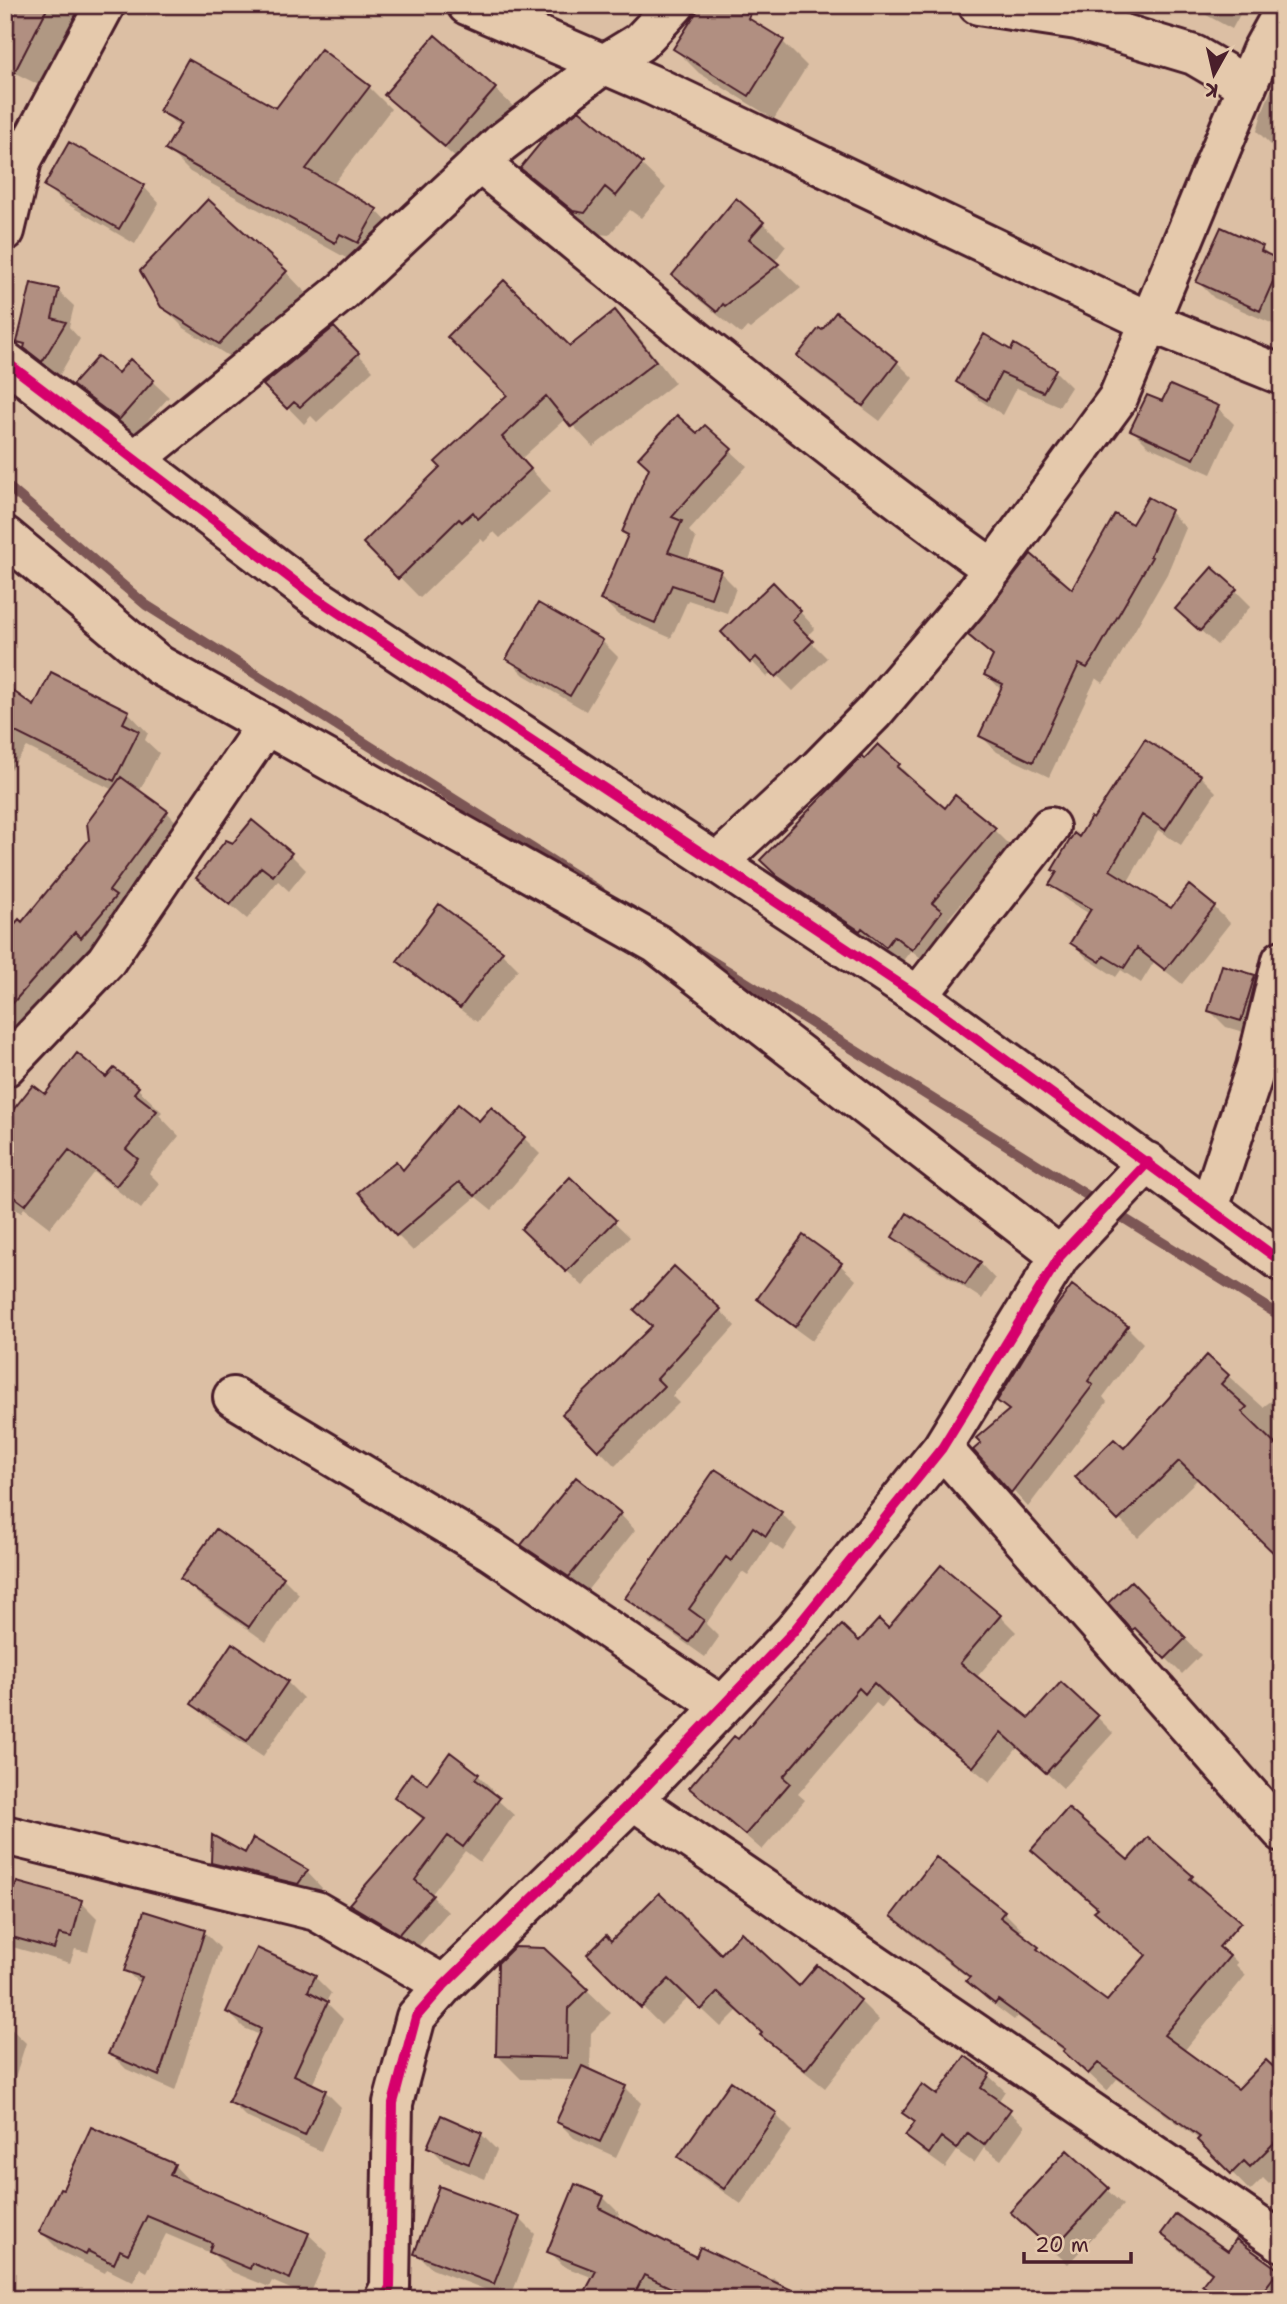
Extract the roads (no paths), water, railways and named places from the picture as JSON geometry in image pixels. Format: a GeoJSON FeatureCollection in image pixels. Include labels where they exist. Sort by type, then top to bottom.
{"type":"FeatureCollection","features":[{"type":"Feature","properties":{"kind":"street"},"geometry":{"type":"LineString","coordinates":[[5,231],[22,160],[105,5]]}},
{"type":"Feature","properties":{"kind":"street"},"geometry":{"type":"LineString","coordinates":[[467,5],[604,64],[1150,322],[1282,375]]}},
{"type":"Feature","properties":{"kind":"street"},"geometry":{"type":"LineString","coordinates":[[135,460],[343,290],[501,143],[604,64],[640,42],[675,5]]}},
{"type":"Feature","properties":{"kind":"street"},"geometry":{"type":"LineString","coordinates":[[978,5],[1090,24],[1194,55],[1247,86]]}},
{"type":"Feature","properties":{"kind":"street"},"geometry":{"type":"LineString","coordinates":[[717,863],[819,768],[874,712],[972,597],[1118,398],[1261,52],[1282,14]]}},
{"type":"Feature","properties":{"kind":"street"},"geometry":{"type":"LineString","coordinates":[[479,163],[928,523],[993,569]]}},
{"type":"Feature","properties":{"kind":"street"},"geometry":{"type":"LineString","coordinates":[[5,361],[315,597],[918,996],[1142,1168],[1209,1208],[1282,1262]]}},
{"type":"Feature","properties":{"kind":"street"},"geometry":{"type":"LineString","coordinates":[[5,536],[159,665],[657,944],[1069,1246]]}},
{"type":"Feature","properties":{"kind":"street"},"geometry":{"type":"LineString","coordinates":[[5,1067],[106,961],[266,725]]}},
{"type":"Feature","properties":{"kind":"street"},"geometry":{"type":"LineString","coordinates":[[918,996],[1050,827]]}},
{"type":"Feature","properties":{"kind":"street"},"geometry":{"type":"LineString","coordinates":[[1209,1208],[1255,1068],[1282,960]]}},
{"type":"Feature","properties":{"kind":"street"},"geometry":{"type":"LineString","coordinates":[[397,2295],[393,2103],[416,2017],[444,1985],[633,1800],[793,1632],[942,1448],[1069,1246],[1142,1168]]}},
{"type":"Feature","properties":{"kind":"street"},"geometry":{"type":"LineString","coordinates":[[233,1398],[491,1551],[722,1706]]}},
{"type":"Feature","properties":{"kind":"street"},"geometry":{"type":"LineString","coordinates":[[942,1448],[1282,1832]]}},
{"type":"Feature","properties":{"kind":"street"},"geometry":{"type":"LineString","coordinates":[[633,1800],[1282,2242]]}},
{"type":"Feature","properties":{"kind":"street"},"geometry":{"type":"LineString","coordinates":[[5,1835],[316,1911],[444,1985]]}},
{"type":"Feature","properties":{"kind":"waterway"},"geometry":{"type":"LineString","coordinates":[[5,484],[146,605],[600,891]]}},
{"type":"Feature","properties":{"kind":"waterway"},"geometry":{"type":"LineString","coordinates":[[696,951],[1282,1317]]}}]}
